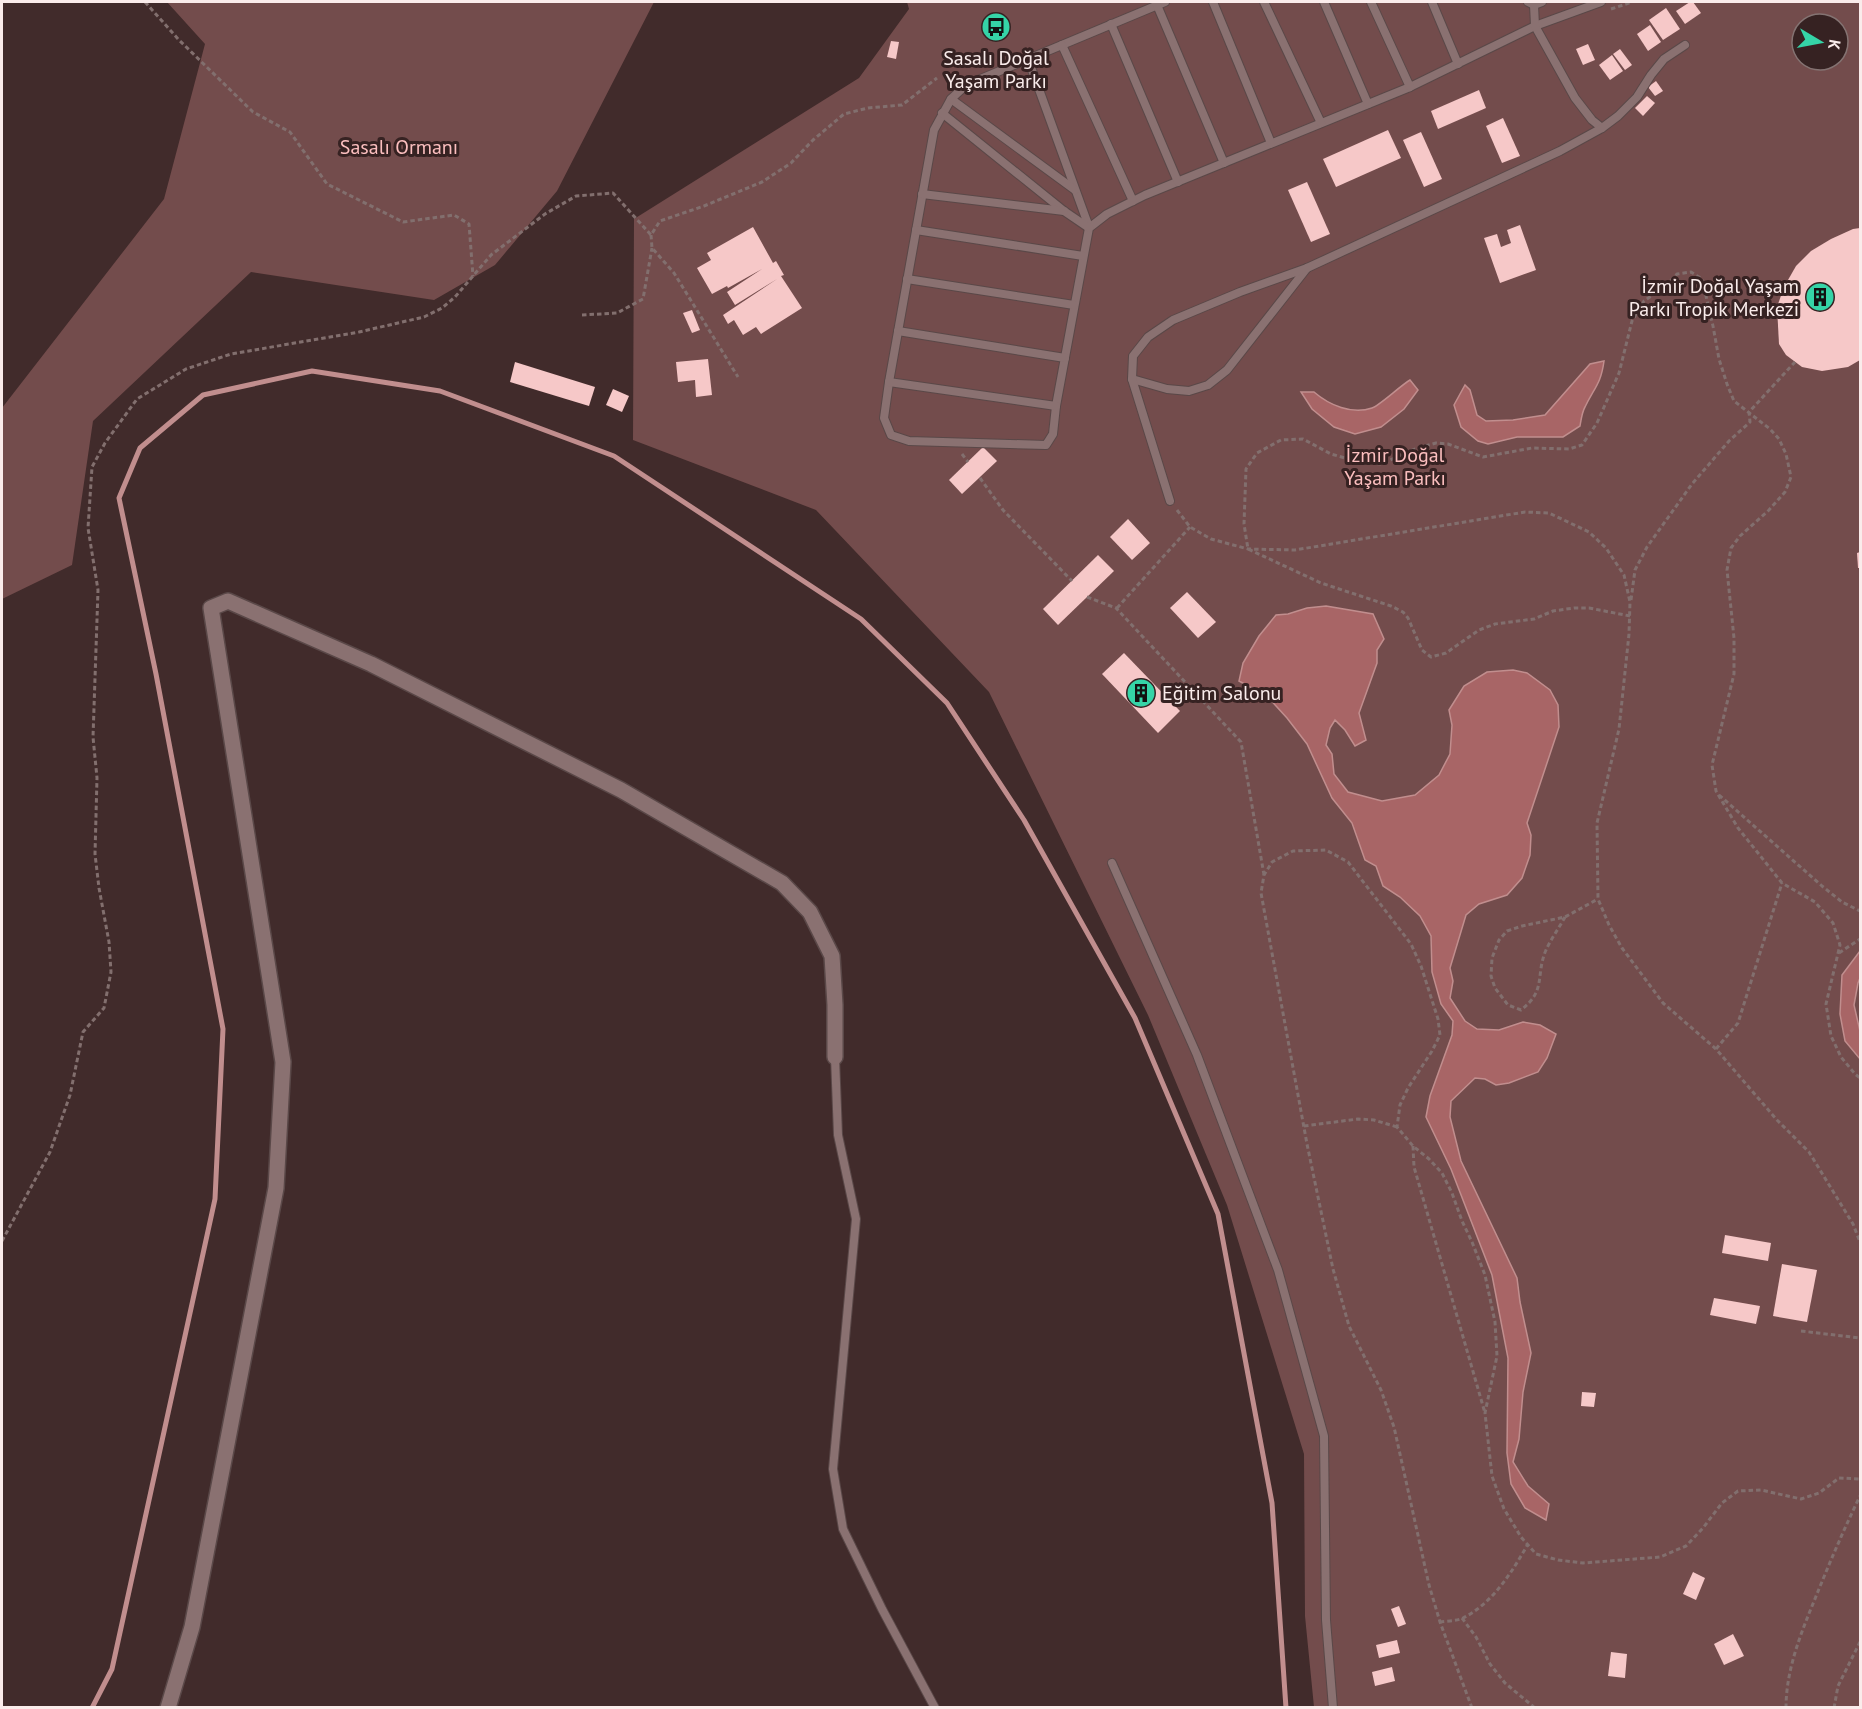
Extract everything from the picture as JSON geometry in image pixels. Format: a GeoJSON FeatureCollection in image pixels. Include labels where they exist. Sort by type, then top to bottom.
{"type":"FeatureCollection","features":[{"type":"Feature","properties":{"kind":"street"},"geometry":{"type":"LineString","coordinates":[[168,1707],[192,1627],[276,1188],[284,1062],[211,608],[228,601],[371,664],[621,790],[782,883],[810,912],[832,956],[835,1057]]}},
{"type":"Feature","properties":{"kind":"lane"},"geometry":{"type":"LineString","coordinates":[[1214,2],[1271,143]]}},
{"type":"Feature","properties":{"kind":"lane"},"geometry":{"type":"LineString","coordinates":[[1264,2],[1322,123]]}},
{"type":"Feature","properties":{"kind":"lane"},"geometry":{"type":"LineString","coordinates":[[1324,2],[1368,104]]}},
{"type":"Feature","properties":{"kind":"lane"},"geometry":{"type":"LineString","coordinates":[[1371,2],[1410,87]]}},
{"type":"Feature","properties":{"kind":"lane"},"geometry":{"type":"LineString","coordinates":[[1432,2],[1458,64]]}},
{"type":"Feature","properties":{"kind":"lane"},"geometry":{"type":"LineString","coordinates":[[1089,228],[1107,214],[1133,201],[1410,87],[1535,27],[1601,2]]}},
{"type":"Feature","properties":{"kind":"lane"},"geometry":{"type":"LineString","coordinates":[[1028,59],[1089,228],[1056,406],[1053,434],[1046,445],[909,441],[891,435],[884,418],[889,382],[934,130],[951,99],[966,86],[1028,59],[1161,3],[1224,162]]}},
{"type":"Feature","properties":{"kind":"lane"},"geometry":{"type":"LineString","coordinates":[[1535,3],[1535,27],[1575,98],[1592,120],[1602,128]]}},
{"type":"Feature","properties":{"kind":"lane"},"geometry":{"type":"LineString","coordinates":[[1111,24],[1178,182]]}},
{"type":"Feature","properties":{"kind":"lane"},"geometry":{"type":"LineString","coordinates":[[1062,45],[1133,201]]}},
{"type":"Feature","properties":{"kind":"lane"},"geometry":{"type":"LineString","coordinates":[[1170,501],[1132,379],[1133,356],[1148,336],[1213,303],[1307,268],[1560,151],[1602,128],[1618,116],[1637,97],[1664,59],[1685,45]]}},
{"type":"Feature","properties":{"kind":"lane"},"geometry":{"type":"LineString","coordinates":[[951,99],[1075,191]]}},
{"type":"Feature","properties":{"kind":"lane"},"geometry":{"type":"LineString","coordinates":[[942,113],[1064,211],[1089,228]]}},
{"type":"Feature","properties":{"kind":"lane"},"geometry":{"type":"LineString","coordinates":[[922,194],[1064,211]]}},
{"type":"Feature","properties":{"kind":"lane"},"geometry":{"type":"LineString","coordinates":[[916,230],[1083,256]]}},
{"type":"Feature","properties":{"kind":"lane"},"geometry":{"type":"LineString","coordinates":[[1132,379],[1167,389],[1189,391],[1208,385],[1227,370],[1307,268]]}},
{"type":"Feature","properties":{"kind":"lane"},"geometry":{"type":"LineString","coordinates":[[907,279],[1074,305]]}},
{"type":"Feature","properties":{"kind":"lane"},"geometry":{"type":"LineString","coordinates":[[898,331],[1065,358]]}},
{"type":"Feature","properties":{"kind":"lane"},"geometry":{"type":"LineString","coordinates":[[889,382],[1056,406]]}},
{"type":"Feature","properties":{"kind":"lane"},"geometry":{"type":"LineString","coordinates":[[1112,863],[1197,1055],[1278,1270],[1324,1436],[1326,1620],[1333,1707]]}},
{"type":"Feature","properties":{"kind":"lane"},"geometry":{"type":"LineString","coordinates":[[835,1057],[838,1135],[856,1219],[833,1469],[843,1529],[882,1609],[935,1707]]}},
{"type":"Feature","properties":{"kind":"path"},"geometry":{"type":"LineString","coordinates":[[145,2],[179,40],[253,112],[290,132],[327,184],[403,222],[454,215],[469,224],[473,277]]}},
{"type":"Feature","properties":{"kind":"path"},"geometry":{"type":"LineString","coordinates":[[582,315],[617,313],[643,300],[652,248],[651,235],[660,221],[762,182],[791,163],[813,140],[844,114],[868,108],[902,105],[937,78]]}},
{"type":"Feature","properties":{"kind":"path"},"geometry":{"type":"LineString","coordinates":[[2,1241],[50,1152],[70,1095],[83,1032],[104,1008],[111,972],[96,854],[97,778],[93,737],[98,590],[88,528],[92,466],[105,443],[137,399],[186,369],[231,354],[359,332],[424,317],[442,308],[455,297],[491,255],[545,214],[576,196],[613,193],[651,235]]}},
{"type":"Feature","properties":{"kind":"path"},"geometry":{"type":"LineString","coordinates":[[652,248],[674,273],[738,376]]}},
{"type":"Feature","properties":{"kind":"path"},"geometry":{"type":"LineString","coordinates":[[1248,549],[1244,524],[1246,469],[1257,453],[1281,440],[1303,439],[1331,454],[1359,462],[1381,464],[1415,449],[1436,443],[1448,444],[1483,458],[1532,448],[1569,449],[1582,445],[1598,423],[1619,373],[1632,321],[1644,301],[1665,287],[1677,274],[1692,272],[1702,279],[1719,359],[1734,401],[1770,429],[1779,440],[1786,454],[1791,477],[1785,492],[1740,536],[1731,548],[1727,570],[1734,638],[1734,674],[1712,765],[1716,791],[1738,828],[1782,883],[1815,902],[1833,923],[1840,945],[1826,1004],[1832,1036],[1841,1057],[1860,1078]]}},
{"type":"Feature","properties":{"kind":"path"},"geometry":{"type":"LineString","coordinates":[[1795,362],[1749,412],[1750,422],[1729,441],[1692,483],[1647,547],[1635,570],[1618,729],[1597,823],[1598,899],[1622,948],[1663,1003],[1716,1049],[1809,1152],[1853,1224],[1860,1242]]}},
{"type":"Feature","properties":{"kind":"path"},"geometry":{"type":"LineString","coordinates":[[980,478],[1003,510],[1072,581]]}},
{"type":"Feature","properties":{"kind":"path"},"geometry":{"type":"LineString","coordinates":[[1170,501],[1190,527],[1211,538],[1248,549],[1321,583],[1403,612],[1422,650],[1431,657],[1446,653],[1479,630],[1495,624],[1534,619],[1553,611],[1589,608],[1630,616]]}},
{"type":"Feature","properties":{"kind":"path"},"geometry":{"type":"LineString","coordinates":[[1248,549],[1294,550],[1525,512],[1549,513],[1589,532],[1606,548],[1624,575],[1630,602]]}},
{"type":"Feature","properties":{"kind":"path"},"geometry":{"type":"LineString","coordinates":[[1116,608],[1190,527]]}},
{"type":"Feature","properties":{"kind":"path"},"geometry":{"type":"LineString","coordinates":[[1087,597],[1116,608],[1241,742],[1264,875],[1261,893],[1304,1126],[1338,1287],[1349,1326],[1381,1390],[1394,1427],[1429,1586],[1472,1707]]}},
{"type":"Feature","properties":{"kind":"path"},"geometry":{"type":"LineString","coordinates":[[1716,791],[1822,886],[1842,902],[1860,911]]}},
{"type":"Feature","properties":{"kind":"path"},"geometry":{"type":"LineString","coordinates":[[1264,875],[1272,862],[1293,850],[1326,850],[1348,862],[1411,944],[1421,966],[1438,1019],[1440,1035],[1400,1105],[1397,1127]]}},
{"type":"Feature","properties":{"kind":"path"},"geometry":{"type":"LineString","coordinates":[[1716,1049],[1738,1023],[1782,883]]}},
{"type":"Feature","properties":{"kind":"path"},"geometry":{"type":"LineString","coordinates":[[1565,917],[1546,950],[1539,987],[1532,1001],[1521,1010],[1508,1005],[1495,988],[1491,976],[1492,958],[1499,940],[1507,932],[1522,926],[1565,917],[1598,899]]}},
{"type":"Feature","properties":{"kind":"path"},"geometry":{"type":"LineString","coordinates":[[1839,953],[1860,939]]}},
{"type":"Feature","properties":{"kind":"path"},"geometry":{"type":"LineString","coordinates":[[1304,1126],[1358,1119],[1374,1120],[1397,1127],[1413,1146],[1442,1173],[1485,1275],[1495,1322],[1497,1356],[1485,1413]]}},
{"type":"Feature","properties":{"kind":"path"},"geometry":{"type":"LineString","coordinates":[[1413,1146],[1414,1167],[1485,1413],[1492,1476],[1504,1509],[1521,1537],[1536,1554],[1575,1562],[1660,1557],[1686,1546],[1722,1503],[1738,1491],[1761,1490],[1801,1499],[1819,1493],[1839,1478],[1860,1479]]}},
{"type":"Feature","properties":{"kind":"path"},"geometry":{"type":"LineString","coordinates":[[1801,1331],[1860,1338]]}},
{"type":"Feature","properties":{"kind":"path"},"geometry":{"type":"LineString","coordinates":[[1786,1707],[1798,1642],[1830,1562],[1860,1496]]}},
{"type":"Feature","properties":{"kind":"path"},"geometry":{"type":"LineString","coordinates":[[1440,1622],[1462,1618],[1480,1605],[1501,1586],[1528,1545]]}},
{"type":"Feature","properties":{"kind":"path"},"geometry":{"type":"LineString","coordinates":[[1462,1618],[1476,1637],[1490,1664],[1505,1683],[1534,1707]]}},
{"type":"Feature","properties":{"kind":"path"},"geometry":{"type":"LineString","coordinates":[[1834,1707],[1838,1686],[1860,1642]]}},
{"type":"Feature","properties":{"kind":"green space","name":"Sasalı Ormanı"},"geometry":{"type":"Polygon","coordinates":[[[167,2],[654,2],[557,191],[495,265],[434,300],[251,272],[93,421],[72,565],[2,599],[2,408],[164,199],[205,44],[167,2]]]}},
{"type":"Feature","properties":{"kind":"green space","name":"İzmir Doğal Yaşam Parkı"},"geometry":{"type":"Polygon","coordinates":[[[907,2],[1860,2],[1860,1707],[1314,1707],[1305,1616],[1304,1454],[1227,1205],[1148,1015],[989,692],[816,510],[633,440],[634,219],[859,78],[909,9],[907,2]]]}},
{"type":"Feature","properties":{"kind":"shaded area"},"geometry":{"type":"Polygon","coordinates":[[[1604,361],[1599,381],[1583,411],[1580,426],[1563,437],[1517,437],[1488,444],[1478,441],[1461,427],[1454,405],[1465,385],[1470,390],[1477,415],[1486,421],[1545,415],[1590,364],[1604,361]]]}},
{"type":"Feature","properties":{"kind":"shaded area"},"geometry":{"type":"Polygon","coordinates":[[[1410,380],[1418,390],[1404,409],[1381,427],[1355,434],[1334,427],[1312,409],[1301,392],[1314,392],[1341,407],[1364,410],[1372,408],[1410,380]]]}},
{"type":"Feature","properties":{"kind":"shaded area"},"geometry":{"type":"Polygon","coordinates":[[[1326,606],[1373,614],[1384,639],[1377,650],[1377,663],[1359,713],[1366,740],[1355,746],[1345,730],[1335,720],[1330,728],[1326,745],[1332,754],[1334,774],[1348,792],[1382,801],[1415,795],[1439,775],[1450,754],[1452,725],[1449,710],[1464,686],[1487,672],[1513,670],[1527,673],[1550,690],[1558,705],[1559,727],[1527,823],[1531,835],[1530,855],[1522,878],[1507,895],[1479,904],[1466,915],[1450,968],[1453,981],[1450,998],[1465,1021],[1477,1029],[1499,1030],[1523,1022],[1540,1025],[1556,1034],[1547,1058],[1538,1072],[1509,1083],[1496,1085],[1485,1079],[1475,1078],[1451,1101],[1450,1117],[1461,1161],[1517,1278],[1531,1353],[1523,1392],[1519,1439],[1513,1462],[1528,1486],[1549,1504],[1546,1520],[1525,1508],[1511,1484],[1507,1453],[1508,1358],[1492,1275],[1451,1169],[1426,1117],[1430,1096],[1452,1035],[1453,1021],[1441,1004],[1432,972],[1431,936],[1420,916],[1400,897],[1383,886],[1376,866],[1365,860],[1352,823],[1332,798],[1307,744],[1267,696],[1239,681],[1243,663],[1259,636],[1276,615],[1326,606]]]}},
{"type":"Feature","properties":{"kind":"shaded area"},"geometry":{"type":"Polygon","coordinates":[[[1860,951],[1860,978],[1854,1005],[1860,1031],[1860,1059],[1845,1041],[1840,1014],[1842,975],[1860,951]]]}},
{"type":"Feature","properties":{"kind":"building"},"geometry":{"type":"Polygon","coordinates":[[[1693,2],[1701,13],[1685,24],[1676,11],[1693,2]]]}},
{"type":"Feature","properties":{"kind":"building"},"geometry":{"type":"Polygon","coordinates":[[[1666,8],[1680,29],[1663,40],[1649,20],[1666,8]]]}},
{"type":"Feature","properties":{"kind":"building"},"geometry":{"type":"Polygon","coordinates":[[[1650,25],[1661,42],[1648,51],[1637,34],[1650,25]]]}},
{"type":"Feature","properties":{"kind":"building"},"geometry":{"type":"Polygon","coordinates":[[[891,41],[899,42],[896,59],[887,57],[891,41]]]}},
{"type":"Feature","properties":{"kind":"building"},"geometry":{"type":"Polygon","coordinates":[[[1588,44],[1595,60],[1583,65],[1576,49],[1588,44]]]}},
{"type":"Feature","properties":{"kind":"building"},"geometry":{"type":"Polygon","coordinates":[[[1620,49],[1632,65],[1625,70],[1613,54],[1620,49]]]}},
{"type":"Feature","properties":{"kind":"building"},"geometry":{"type":"Polygon","coordinates":[[[1612,55],[1623,71],[1610,80],[1599,65],[1612,55]]]}},
{"type":"Feature","properties":{"kind":"building"},"geometry":{"type":"Polygon","coordinates":[[[1656,81],[1663,91],[1655,96],[1648,87],[1656,81]]]}},
{"type":"Feature","properties":{"kind":"building"},"geometry":{"type":"Polygon","coordinates":[[[1479,90],[1486,108],[1438,129],[1431,111],[1479,90]]]}},
{"type":"Feature","properties":{"kind":"building"},"geometry":{"type":"Polygon","coordinates":[[[1647,96],[1655,103],[1643,116],[1635,108],[1647,96]]]}},
{"type":"Feature","properties":{"kind":"building"},"geometry":{"type":"Polygon","coordinates":[[[1503,118],[1520,156],[1502,163],[1486,126],[1503,118]]]}},
{"type":"Feature","properties":{"kind":"building"},"geometry":{"type":"Polygon","coordinates":[[[1388,130],[1401,158],[1336,187],[1323,159],[1388,130]]]}},
{"type":"Feature","properties":{"kind":"building"},"geometry":{"type":"Polygon","coordinates":[[[1421,132],[1442,179],[1424,187],[1403,140],[1421,132]]]}},
{"type":"Feature","properties":{"kind":"building"},"geometry":{"type":"Polygon","coordinates":[[[1307,182],[1330,234],[1311,242],[1288,190],[1307,182]]]}},
{"type":"Feature","properties":{"kind":"building"},"geometry":{"type":"Polygon","coordinates":[[[1520,225],[1536,270],[1500,283],[1484,238],[1497,234],[1501,247],[1511,243],[1507,230],[1520,225]]]}},
{"type":"Feature","properties":{"kind":"building"},"geometry":{"type":"Polygon","coordinates":[[[753,227],[773,263],[776,261],[784,275],[781,276],[802,308],[761,334],[756,327],[743,335],[734,320],[728,324],[723,315],[777,279],[735,305],[727,292],[762,269],[712,294],[697,268],[711,260],[707,253],[753,227]]]}},
{"type":"Feature","properties":{"kind":"building","name":"İzmir Doğal Yaşam Parkı Tropik Merkezi"},"geometry":{"type":"Polygon","coordinates":[[[1860,228],[1860,360],[1848,367],[1822,371],[1802,367],[1786,355],[1779,344],[1777,307],[1784,287],[1796,266],[1811,251],[1831,239],[1860,228]]]}},
{"type":"Feature","properties":{"kind":"building"},"geometry":{"type":"Polygon","coordinates":[[[692,310],[700,330],[692,333],[683,313],[692,310]]]}},
{"type":"Feature","properties":{"kind":"building"},"geometry":{"type":"Polygon","coordinates":[[[708,359],[712,395],[696,397],[695,380],[678,382],[676,362],[708,359]]]}},
{"type":"Feature","properties":{"kind":"building"},"geometry":{"type":"Polygon","coordinates":[[[515,362],[595,387],[589,406],[510,382],[515,362]]]}},
{"type":"Feature","properties":{"kind":"building"},"geometry":{"type":"Polygon","coordinates":[[[613,389],[629,396],[622,412],[606,405],[613,389]]]}},
{"type":"Feature","properties":{"kind":"building"},"geometry":{"type":"Polygon","coordinates":[[[983,447],[997,461],[962,494],[949,480],[983,447]]]}},
{"type":"Feature","properties":{"kind":"building"},"geometry":{"type":"Polygon","coordinates":[[[1128,519],[1150,543],[1132,560],[1110,537],[1128,519]]]}},
{"type":"Feature","properties":{"kind":"building"},"geometry":{"type":"Polygon","coordinates":[[[1860,552],[1860,568],[1858,568],[1857,553],[1860,552]]]}},
{"type":"Feature","properties":{"kind":"building"},"geometry":{"type":"Polygon","coordinates":[[[1098,555],[1114,571],[1058,625],[1043,609],[1098,555]]]}},
{"type":"Feature","properties":{"kind":"building"},"geometry":{"type":"Polygon","coordinates":[[[1187,592],[1216,622],[1198,638],[1170,608],[1187,592]]]}},
{"type":"Feature","properties":{"kind":"building","name":"Eğitim Salonu"},"geometry":{"type":"Polygon","coordinates":[[[1124,653],[1180,711],[1158,733],[1102,674],[1124,653]]]}},
{"type":"Feature","properties":{"kind":"building"},"geometry":{"type":"Polygon","coordinates":[[[1725,1235],[1771,1243],[1768,1261],[1722,1253],[1725,1235]]]}},
{"type":"Feature","properties":{"kind":"building"},"geometry":{"type":"Polygon","coordinates":[[[1782,1264],[1817,1270],[1807,1322],[1773,1316],[1782,1264]]]}},
{"type":"Feature","properties":{"kind":"building"},"geometry":{"type":"Polygon","coordinates":[[[1714,1298],[1760,1306],[1756,1324],[1710,1315],[1714,1298]]]}},
{"type":"Feature","properties":{"kind":"building"},"geometry":{"type":"Polygon","coordinates":[[[1582,1392],[1596,1393],[1594,1407],[1581,1406],[1582,1392]]]}},
{"type":"Feature","properties":{"kind":"building"},"geometry":{"type":"Polygon","coordinates":[[[1693,1572],[1705,1578],[1696,1600],[1683,1594],[1693,1572]]]}},
{"type":"Feature","properties":{"kind":"building"},"geometry":{"type":"Polygon","coordinates":[[[1399,1606],[1406,1624],[1398,1627],[1391,1609],[1399,1606]]]}},
{"type":"Feature","properties":{"kind":"building"},"geometry":{"type":"Polygon","coordinates":[[[1733,1634],[1744,1656],[1724,1665],[1714,1644],[1733,1634]]]}},
{"type":"Feature","properties":{"kind":"building"},"geometry":{"type":"Polygon","coordinates":[[[1397,1640],[1400,1653],[1379,1658],[1376,1645],[1397,1640]]]}},
{"type":"Feature","properties":{"kind":"building"},"geometry":{"type":"Polygon","coordinates":[[[1611,1652],[1627,1654],[1625,1678],[1608,1676],[1611,1652]]]}},
{"type":"Feature","properties":{"kind":"building"},"geometry":{"type":"Polygon","coordinates":[[[1392,1667],[1395,1681],[1375,1686],[1372,1672],[1392,1667]]]}},
{"type":"Feature","properties":{"kind":"waterway"},"geometry":{"type":"LineString","coordinates":[[92,1708],[112,1669],[215,1199],[223,1029],[156,674],[119,498],[140,448],[203,395],[312,371],[440,391],[614,456],[861,619],[947,703],[1024,820],[1135,1018],[1218,1214],[1272,1503],[1286,1708]]}},
{"type":"Feature","properties":{"kind":"place","name":"Sasalı Doğal Yaşam Parkı"},"geometry":{"type":"Point","coordinates":[996,27]}},
{"type":"Feature","properties":{"kind":"place","name":"İzmir Doğal Yaşam Parkı Tropik Merkezi"},"geometry":{"type":"Point","coordinates":[1820,297]}},
{"type":"Feature","properties":{"kind":"place","name":"Eğitim Salonu"},"geometry":{"type":"Point","coordinates":[1141,693]}}]}
